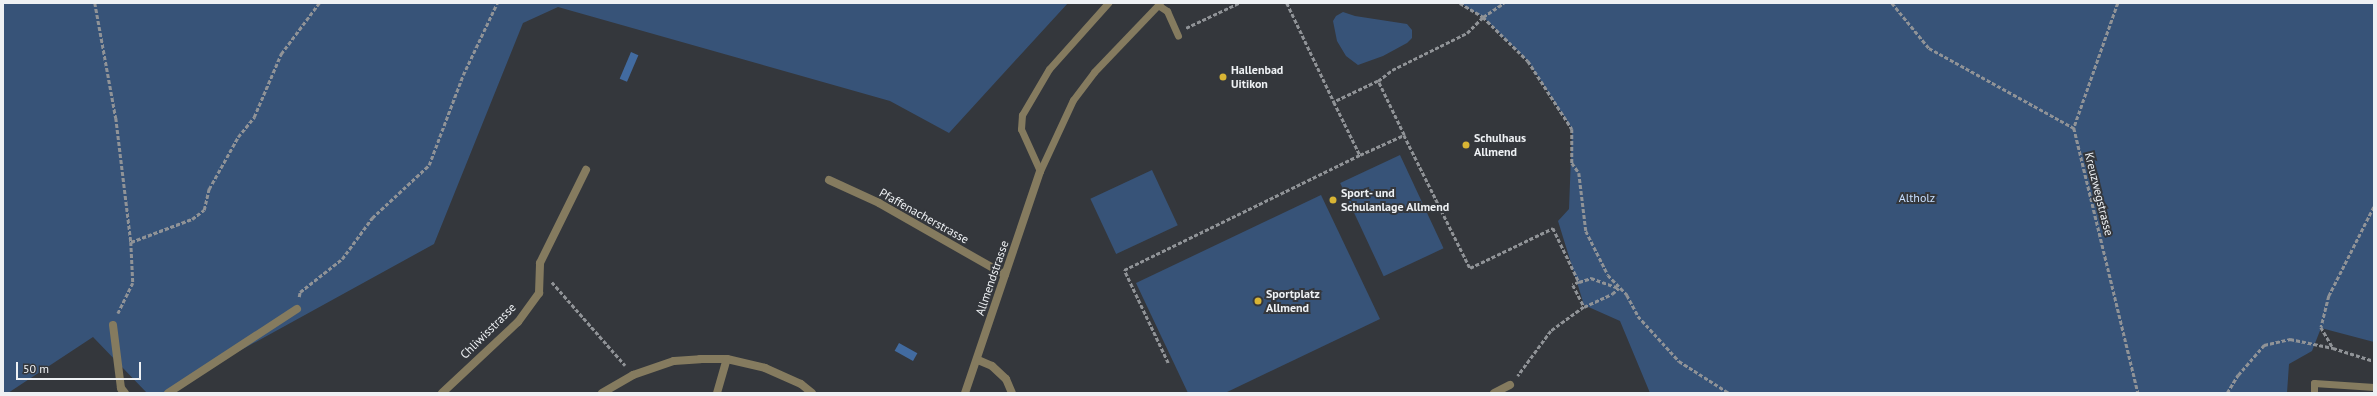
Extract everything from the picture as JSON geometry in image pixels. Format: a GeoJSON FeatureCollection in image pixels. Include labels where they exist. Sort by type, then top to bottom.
{"type":"FeatureCollection","features":[{"type":"Feature","properties":{"kind":"street","name":"Chliwisstrasse"},"geometry":{"type":"LineString","coordinates":[[442,393],[518,322],[539,293],[540,263],[586,170]]}},
{"type":"Feature","properties":{"kind":"street","name":"Allmendstrasse"},"geometry":{"type":"LineString","coordinates":[[966,393],[1040,171]]}},
{"type":"Feature","properties":{"kind":"street","name":"Pfaffenacherstrasse"},"geometry":{"type":"LineString","coordinates":[[829,180],[879,203],[1005,275]]}},
{"type":"Feature","properties":{"kind":"street"},"geometry":{"type":"LineString","coordinates":[[168,393],[297,309]]}},
{"type":"Feature","properties":{"kind":"street"},"geometry":{"type":"LineString","coordinates":[[113,325],[121,388],[126,393]]}},
{"type":"Feature","properties":{"kind":"street"},"geometry":{"type":"LineString","coordinates":[[717,393],[727,359]]}},
{"type":"Feature","properties":{"kind":"street"},"geometry":{"type":"LineString","coordinates":[[602,393],[633,375],[674,361],[727,359],[765,368],[801,384],[812,393]]}},
{"type":"Feature","properties":{"kind":"street"},"geometry":{"type":"LineString","coordinates":[[978,360],[992,366],[1006,379],[1012,393]]}},
{"type":"Feature","properties":{"kind":"street"},"geometry":{"type":"LineString","coordinates":[[1494,393],[1510,385]]}},
{"type":"Feature","properties":{"kind":"lane"},"geometry":{"type":"LineString","coordinates":[[1040,171],[1021,129],[1022,115],[1049,70],[1108,3]]}},
{"type":"Feature","properties":{"kind":"lane"},"geometry":{"type":"LineString","coordinates":[[1040,171],[1073,100],[1094,72],[1159,4],[1167,12],[1178,34]]}},
{"type":"Feature","properties":{"kind":"lane"},"geometry":{"type":"LineString","coordinates":[[2314,393],[2314,383],[2374,387]]}},
{"type":"Feature","properties":{"kind":"path"},"geometry":{"type":"LineString","coordinates":[[95,3],[116,118],[131,242],[133,283],[113,325]]}},
{"type":"Feature","properties":{"kind":"path"},"geometry":{"type":"LineString","coordinates":[[131,242],[192,218],[204,210],[208,189],[238,137],[254,117],[280,54],[319,3]]}},
{"type":"Feature","properties":{"kind":"path"},"geometry":{"type":"LineString","coordinates":[[297,309],[300,292],[342,259],[372,218],[429,165],[463,75],[497,3]]}},
{"type":"Feature","properties":{"kind":"path"},"geometry":{"type":"LineString","coordinates":[[1178,34],[1239,3]]}},
{"type":"Feature","properties":{"kind":"path"},"geometry":{"type":"LineString","coordinates":[[1287,3],[1360,155]]}},
{"type":"Feature","properties":{"kind":"path"},"geometry":{"type":"LineString","coordinates":[[1460,3],[1483,17],[1528,61],[1572,129],[1572,163],[1579,173],[1586,231],[1608,275],[1627,295],[1638,316],[1679,361],[1729,393]]}},
{"type":"Feature","properties":{"kind":"path"},"geometry":{"type":"LineString","coordinates":[[1334,102],[1378,81],[1392,70],[1467,33],[1483,17],[1504,3]]}},
{"type":"Feature","properties":{"kind":"path"},"geometry":{"type":"LineString","coordinates":[[1892,3],[1929,48],[2074,128],[2118,3]]}},
{"type":"Feature","properties":{"kind":"path"},"geometry":{"type":"LineString","coordinates":[[1378,81],[1470,268],[1553,228],[1579,282]]}},
{"type":"Feature","properties":{"kind":"path","name":"Kreuzwegstrasse"},"geometry":{"type":"LineString","coordinates":[[2074,128],[2138,393]]}},
{"type":"Feature","properties":{"kind":"path"},"geometry":{"type":"LineString","coordinates":[[1168,363],[1124,270],[1404,135]]}},
{"type":"Feature","properties":{"kind":"path"},"geometry":{"type":"LineString","coordinates":[[2333,348],[2321,328],[2329,296],[2374,207]]}},
{"type":"Feature","properties":{"kind":"path"},"geometry":{"type":"LineString","coordinates":[[540,269],[633,375]]}},
{"type":"Feature","properties":{"kind":"path"},"geometry":{"type":"LineString","coordinates":[[1584,307],[1573,285],[1591,278],[1619,288]]}},
{"type":"Feature","properties":{"kind":"path"},"geometry":{"type":"LineString","coordinates":[[1510,385],[1551,331],[1584,307],[1612,294],[1619,288]]}},
{"type":"Feature","properties":{"kind":"path"},"geometry":{"type":"LineString","coordinates":[[2228,393],[2238,375],[2264,345],[2290,338],[2333,348],[2374,362]]}},
{"type":"Feature","properties":{"kind":"green space"},"geometry":{"type":"Polygon","coordinates":[[[3,3],[1068,3],[949,133],[890,101],[558,7],[523,23],[434,244],[163,393],[147,393],[93,337],[8,393],[3,393],[3,3]]]}},
{"type":"Feature","properties":{"kind":"green space","name":"Altholz"},"geometry":{"type":"Polygon","coordinates":[[[1460,3],[2374,3],[2374,342],[2321,328],[2312,351],[2289,364],[2287,393],[1650,393],[1620,321],[1584,305],[1558,221],[1569,209],[1572,129],[1528,61],[1483,17],[1460,3]]]}},
{"type":"Feature","properties":{"kind":"green space"},"geometry":{"type":"Polygon","coordinates":[[[1343,12],[1355,16],[1407,24],[1412,30],[1412,38],[1407,43],[1383,56],[1358,65],[1346,56],[1337,41],[1333,21],[1336,16],[1343,12]]]}},
{"type":"Feature","properties":{"kind":"green space"},"geometry":{"type":"Polygon","coordinates":[[[1400,155],[1444,248],[1384,276],[1340,183],[1400,155]]]}},
{"type":"Feature","properties":{"kind":"green space"},"geometry":{"type":"Polygon","coordinates":[[[1152,170],[1178,225],[1116,254],[1090,199],[1152,170]]]}},
{"type":"Feature","properties":{"kind":"green space","name":"Sportplatz Allmend"},"geometry":{"type":"Polygon","coordinates":[[[1321,195],[1380,319],[1225,393],[1188,393],[1136,283],[1321,195]]]}},
{"type":"Feature","properties":{"kind":"shaded area"},"geometry":{"type":"Polygon","coordinates":[[[631,52],[638,55],[627,82],[620,79],[631,52]]]}},
{"type":"Feature","properties":{"kind":"shaded area"},"geometry":{"type":"Polygon","coordinates":[[[899,343],[917,353],[913,361],[895,351],[899,343]]]}},
{"type":"Feature","properties":{"kind":"place","name":"Hallenbad Uitikon"},"geometry":{"type":"Point","coordinates":[1223,77]}},
{"type":"Feature","properties":{"kind":"place","name":"Schulhaus Allmend"},"geometry":{"type":"Point","coordinates":[1466,145]}},
{"type":"Feature","properties":{"kind":"place","name":"Sport- und Schulanlage Allmend"},"geometry":{"type":"Point","coordinates":[1333,200]}},
{"type":"Feature","properties":{"kind":"place","name":"Sportplatz Allmend"},"geometry":{"type":"Point","coordinates":[1258,301]}}]}
